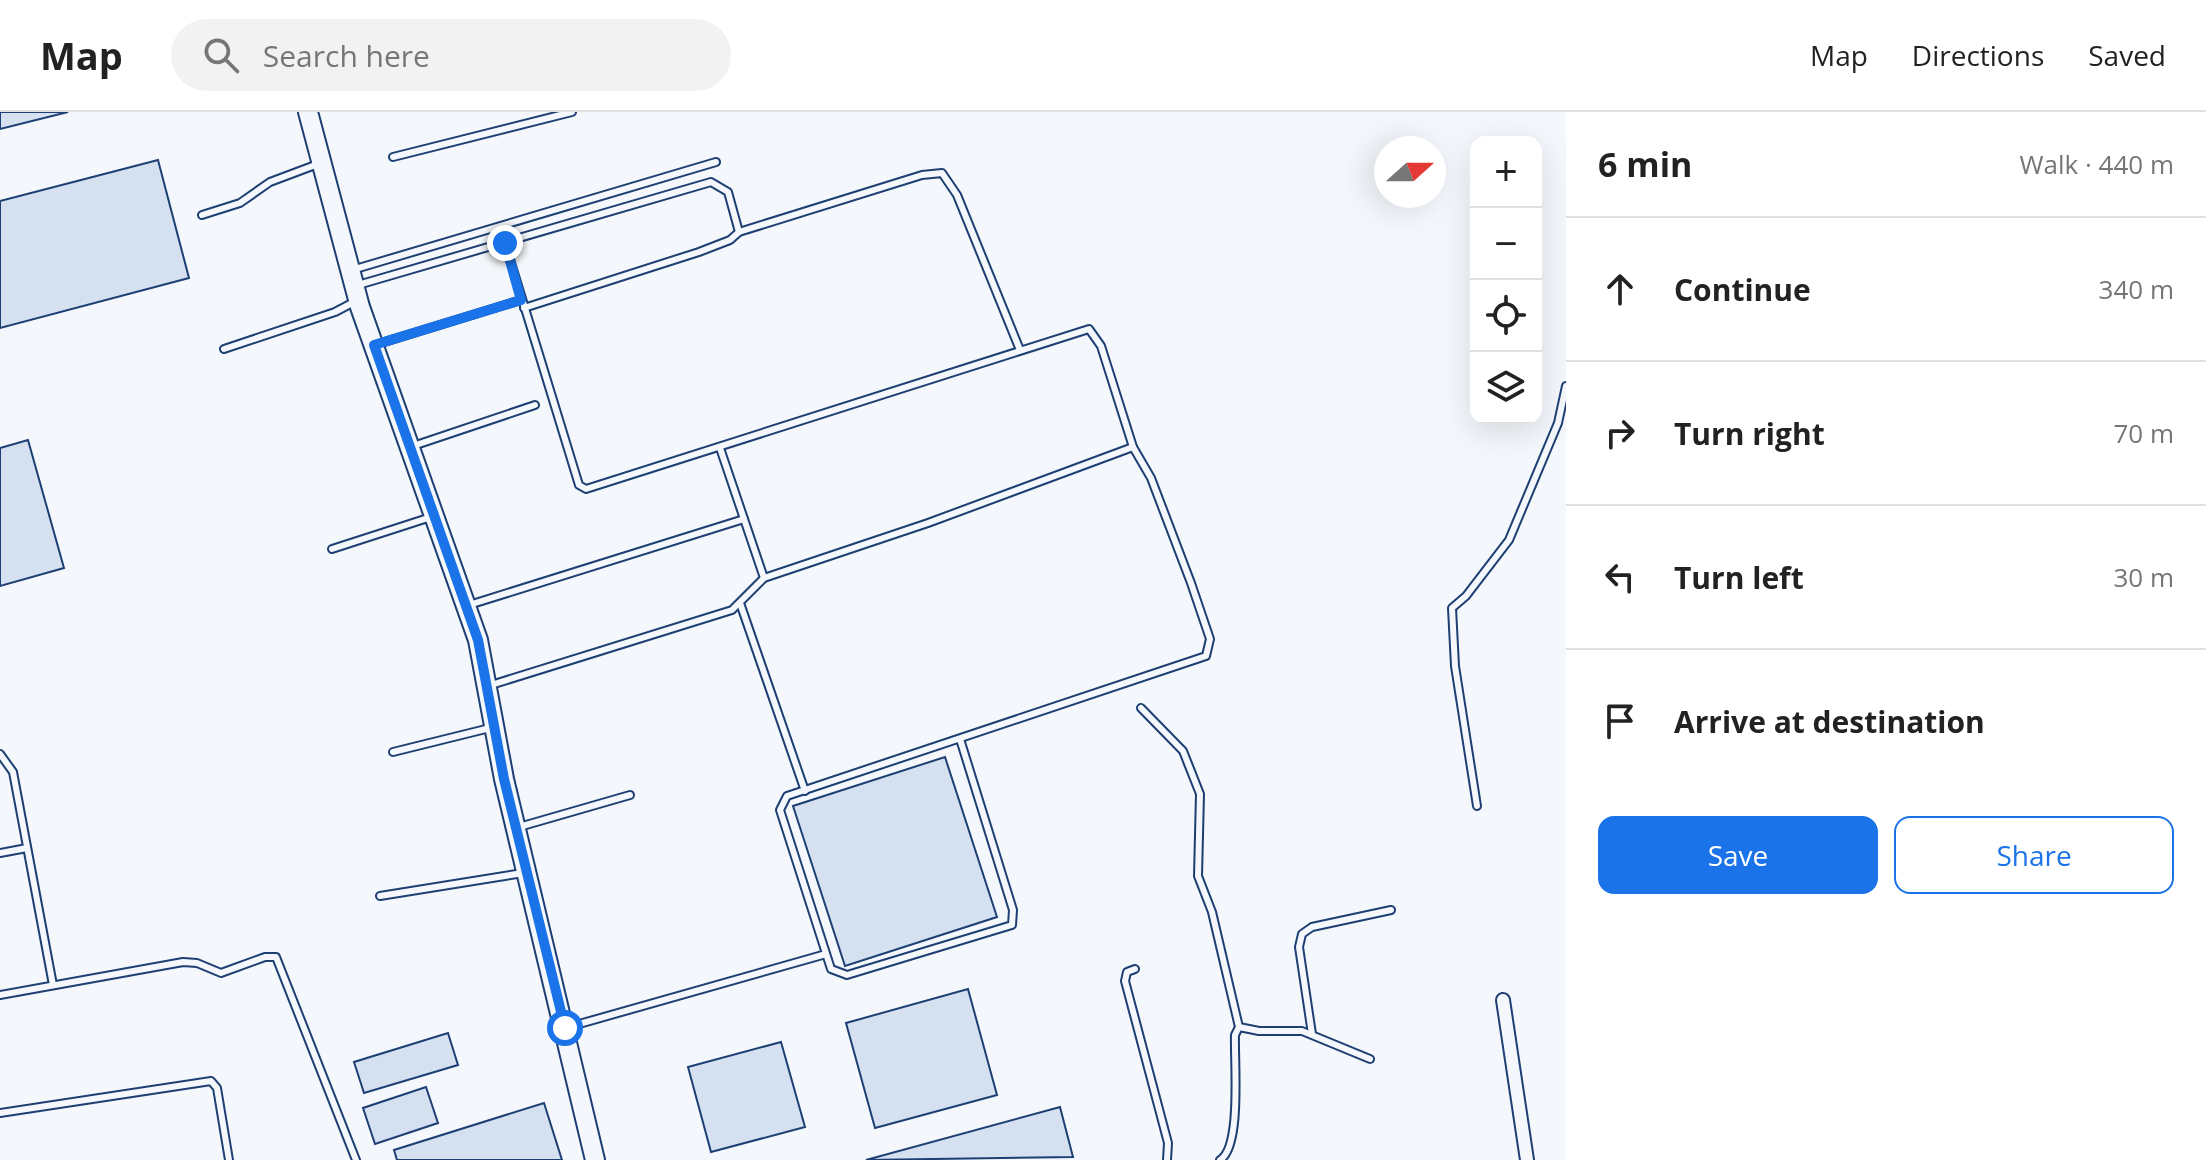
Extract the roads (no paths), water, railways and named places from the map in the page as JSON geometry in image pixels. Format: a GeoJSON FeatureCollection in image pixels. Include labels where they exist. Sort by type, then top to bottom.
{"type":"FeatureCollection","features":[{"type":"Feature","properties":{"kind":"street"},"geometry":{"type":"LineString","coordinates":[[308,112],[374,345],[466,606],[595,1160]]}},
{"type":"Feature","properties":{"kind":"street"},"geometry":{"type":"LineString","coordinates":[[1503,1000],[1527,1160]]}},
{"type":"Feature","properties":{"kind":"lane"},"geometry":{"type":"LineString","coordinates":[[524,112],[527,123]]}},
{"type":"Feature","properties":{"kind":"lane"},"geometry":{"type":"LineString","coordinates":[[393,157],[572,112]]}},
{"type":"Feature","properties":{"kind":"lane"},"geometry":{"type":"LineString","coordinates":[[224,349],[335,312],[355,285],[716,162]]}},
{"type":"Feature","properties":{"kind":"lane"},"geometry":{"type":"LineString","coordinates":[[202,215],[240,203],[270,182],[322,163]]}},
{"type":"Feature","properties":{"kind":"lane"},"geometry":{"type":"LineString","coordinates":[[524,308],[699,252],[730,240],[739,232],[922,175],[942,173],[957,195],[1020,350]]}},
{"type":"Feature","properties":{"kind":"lane"},"geometry":{"type":"LineString","coordinates":[[355,285],[711,182],[728,192],[739,232]]}},
{"type":"Feature","properties":{"kind":"lane"},"geometry":{"type":"LineString","coordinates":[[505,243],[579,485],[586,489],[1089,329],[1101,346],[1133,447],[1151,478],[1191,583],[1210,639],[1206,656],[787,796],[780,810],[831,969],[847,975],[1012,925],[1013,910],[960,739]]}},
{"type":"Feature","properties":{"kind":"lane"},"geometry":{"type":"LineString","coordinates":[[374,345],[521,300]]}},
{"type":"Feature","properties":{"kind":"lane"},"geometry":{"type":"LineString","coordinates":[[1477,806],[1455,666],[1452,608],[1509,540],[1558,423],[1566,386]]}},
{"type":"Feature","properties":{"kind":"lane"},"geometry":{"type":"LineString","coordinates":[[411,447],[535,405]]}},
{"type":"Feature","properties":{"kind":"lane"},"geometry":{"type":"LineString","coordinates":[[487,686],[732,610],[764,578],[928,523],[1133,447]]}},
{"type":"Feature","properties":{"kind":"lane"},"geometry":{"type":"LineString","coordinates":[[720,448],[764,578]]}},
{"type":"Feature","properties":{"kind":"lane"},"geometry":{"type":"LineString","coordinates":[[332,549],[436,515]]}},
{"type":"Feature","properties":{"kind":"lane"},"geometry":{"type":"LineString","coordinates":[[466,606],[744,519]]}},
{"type":"Feature","properties":{"kind":"lane"},"geometry":{"type":"LineString","coordinates":[[740,603],[805,791]]}},
{"type":"Feature","properties":{"kind":"lane"},"geometry":{"type":"LineString","coordinates":[[1141,708],[1183,751],[1200,794],[1198,876],[1212,912],[1239,1027],[1234,1049],[1233,1140],[1220,1160]]}},
{"type":"Feature","properties":{"kind":"lane"},"geometry":{"type":"LineString","coordinates":[[393,752],[496,726]]}},
{"type":"Feature","properties":{"kind":"lane"},"geometry":{"type":"LineString","coordinates":[[0,754],[13,772],[53,985]]}},
{"type":"Feature","properties":{"kind":"lane"},"geometry":{"type":"LineString","coordinates":[[517,828],[630,795]]}},
{"type":"Feature","properties":{"kind":"lane"},"geometry":{"type":"LineString","coordinates":[[0,853],[27,848]]}},
{"type":"Feature","properties":{"kind":"lane"},"geometry":{"type":"LineString","coordinates":[[380,896],[528,873]]}},
{"type":"Feature","properties":{"kind":"lane"},"geometry":{"type":"LineString","coordinates":[[1312,1034],[1299,947],[1302,934],[1312,927],[1391,910]]}},
{"type":"Feature","properties":{"kind":"lane"},"geometry":{"type":"LineString","coordinates":[[565,1028],[826,954]]}},
{"type":"Feature","properties":{"kind":"lane"},"geometry":{"type":"LineString","coordinates":[[0,995],[183,962],[197,963],[221,973],[265,957],[276,957],[356,1160]]}},
{"type":"Feature","properties":{"kind":"lane"},"geometry":{"type":"LineString","coordinates":[[1135,969],[1127,972],[1125,981],[1168,1143],[1167,1160]]}},
{"type":"Feature","properties":{"kind":"lane"},"geometry":{"type":"LineString","coordinates":[[1239,1027],[1312,1034],[1370,1059]]}},
{"type":"Feature","properties":{"kind":"lane"},"geometry":{"type":"LineString","coordinates":[[0,1113],[211,1081],[217,1088],[229,1160]]}}]}
